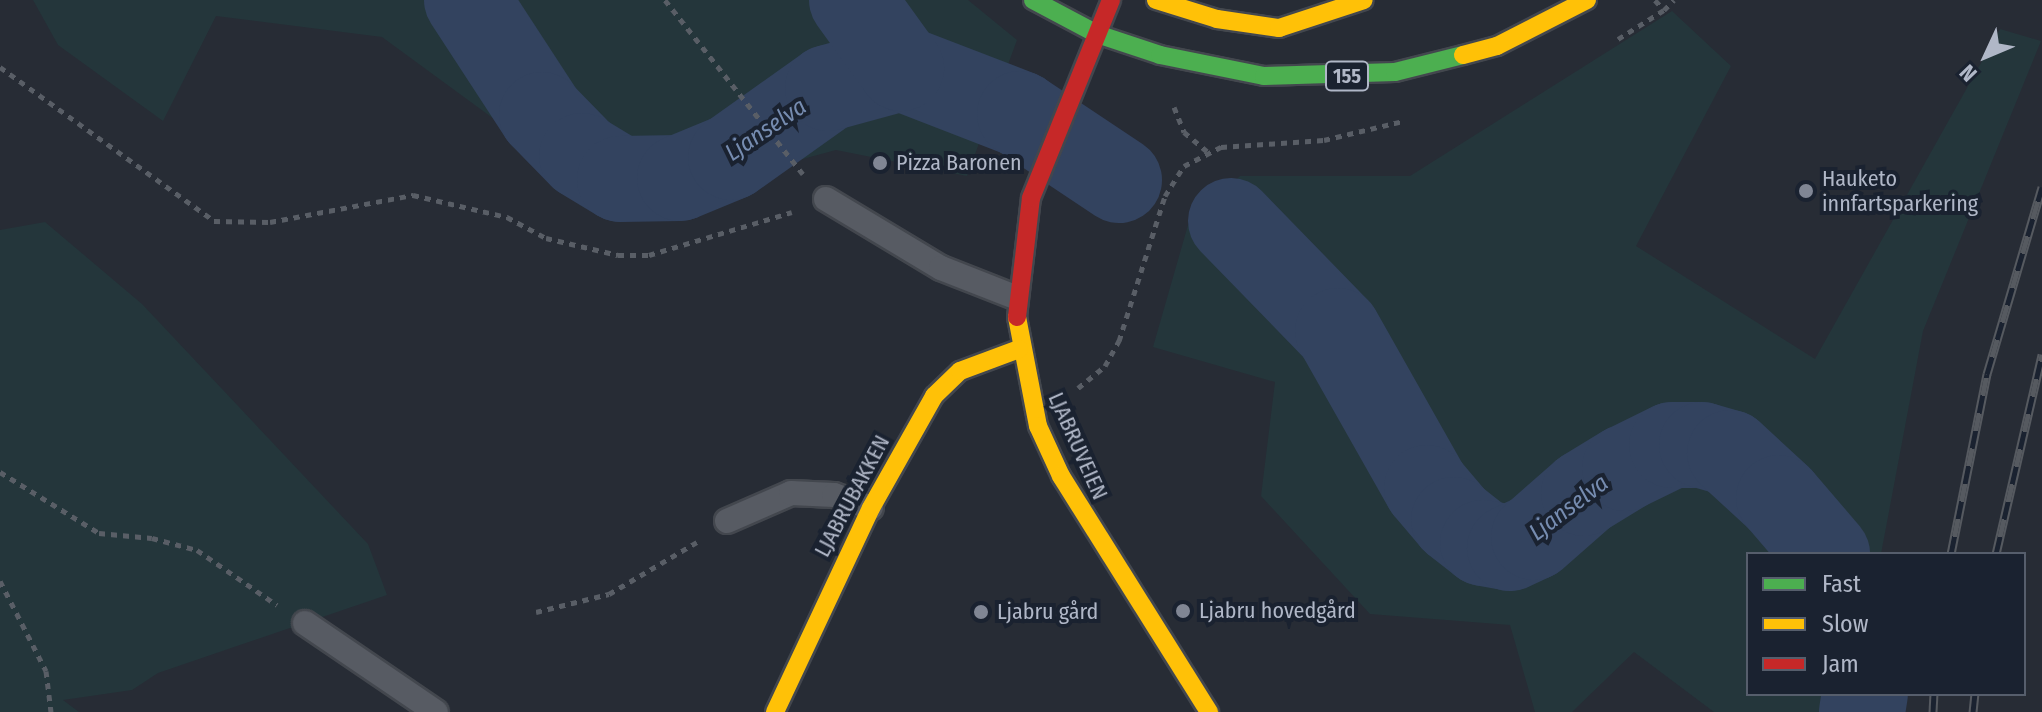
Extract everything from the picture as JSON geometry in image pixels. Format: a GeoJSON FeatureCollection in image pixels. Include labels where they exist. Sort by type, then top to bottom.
{"type":"FeatureCollection","features":[{"type":"Feature","properties":{"kind":"main road","name":"155"},"geometry":{"type":"LineString","coordinates":[[1033,0],[1097,34],[1160,55],[1264,76],[1335,77],[1395,72],[1497,46],[1587,0]]}},
{"type":"Feature","properties":{"kind":"main road","name":"LJABRUVEIEN"},"geometry":{"type":"LineString","coordinates":[[1111,0],[1039,176],[1024,225],[1015,297],[1019,349],[1038,426],[1061,476],[1209,712]]}},
{"type":"Feature","properties":{"kind":"main road"},"geometry":{"type":"LineString","coordinates":[[1156,0],[1217,19],[1279,28],[1364,0]]}},
{"type":"Feature","properties":{"kind":"main road","name":"LJABRUBAKKEN"},"geometry":{"type":"LineString","coordinates":[[775,712],[871,508],[946,382],[960,371],[1019,349]]}},
{"type":"Feature","properties":{"kind":"lane"},"geometry":{"type":"LineString","coordinates":[[826,199],[941,268],[1015,297]]}},
{"type":"Feature","properties":{"kind":"lane"},"geometry":{"type":"LineString","coordinates":[[727,521],[791,493],[834,495],[871,508]]}},
{"type":"Feature","properties":{"kind":"lane"},"geometry":{"type":"LineString","coordinates":[[305,623],[436,712]]}},
{"type":"Feature","properties":{"kind":"path"},"geometry":{"type":"LineString","coordinates":[[665,0],[776,145]]}},
{"type":"Feature","properties":{"kind":"path"},"geometry":{"type":"LineString","coordinates":[[1655,0],[1664,10]]}},
{"type":"Feature","properties":{"kind":"path"},"geometry":{"type":"LineString","coordinates":[[1605,46],[1664,10],[1674,0]]}},
{"type":"Feature","properties":{"kind":"path"},"geometry":{"type":"LineString","coordinates":[[0,67],[214,221],[270,222],[413,195],[507,217],[546,238],[618,255],[649,255],[826,199]]}},
{"type":"Feature","properties":{"kind":"path"},"geometry":{"type":"LineString","coordinates":[[1174,107],[1184,132],[1207,151]]}},
{"type":"Feature","properties":{"kind":"path"},"geometry":{"type":"LineString","coordinates":[[1067,393],[1093,378],[1113,354],[1165,196],[1184,166],[1207,151],[1324,140],[1413,118]]}},
{"type":"Feature","properties":{"kind":"path"},"geometry":{"type":"LineString","coordinates":[[0,472],[99,533],[152,538],[197,550],[305,623]]}},
{"type":"Feature","properties":{"kind":"path"},"geometry":{"type":"LineString","coordinates":[[536,612],[635,583],[727,521]]}},
{"type":"Feature","properties":{"kind":"path"},"geometry":{"type":"LineString","coordinates":[[0,581],[46,671],[51,712]]}},
{"type":"Feature","properties":{"kind":"shaded area"},"geometry":{"type":"Polygon","coordinates":[[[33,0],[968,0],[1017,40],[967,176],[836,150],[617,209],[382,37],[216,16],[163,121],[58,45],[33,0]]]}},
{"type":"Feature","properties":{"kind":"shaded area"},"geometry":{"type":"Polygon","coordinates":[[[1672,11],[1731,66],[1636,246],[1815,359],[2000,29],[2041,41],[1923,331],[1881,552],[1746,552],[1746,696],[1859,696],[1857,712],[1714,712],[1634,652],[1572,712],[1535,712],[1510,625],[1370,614],[1261,496],[1275,382],[1153,347],[1188,225],[1240,176],[1410,176],[1672,11]]]}},
{"type":"Feature","properties":{"kind":"shaded area"},"geometry":{"type":"Polygon","coordinates":[[[45,222],[142,304],[368,544],[387,595],[158,673],[132,690],[63,700],[79,712],[0,712],[0,230],[45,222]]]}},
{"type":"Feature","properties":{"kind":"waterway","name":"Ljanselva"},"geometry":{"type":"LineString","coordinates":[[467,0],[542,115],[582,156],[620,179],[680,178],[731,157],[828,88],[901,68],[1020,114],[1119,180]]}},
{"type":"Feature","properties":{"kind":"waterway"},"geometry":{"type":"LineString","coordinates":[[852,0],[901,68]]}},
{"type":"Feature","properties":{"kind":"waterway","name":"Ljanselva"},"geometry":{"type":"LineString","coordinates":[[1231,221],[1338,331],[1427,488],[1454,520],[1483,543],[1510,548],[1534,537],[1584,493],[1625,468],[1672,445],[1702,445],[1730,453],[1779,498],[1825,552]]}},
{"type":"Feature","properties":{"kind":"waterway","name":"Ljanselva"},"geometry":{"type":"LineString","coordinates":[[1862,712],[1865,696]]}},
{"type":"Feature","properties":{"kind":"railway"},"geometry":{"type":"LineString","coordinates":[[1951,552],[1987,374],[2042,187]]}},
{"type":"Feature","properties":{"kind":"railway"},"geometry":{"type":"LineString","coordinates":[[1996,552],[2042,354]]}},
{"type":"Feature","properties":{"kind":"railway"},"geometry":{"type":"LineString","coordinates":[[1933,712],[1934,696]]}},
{"type":"Feature","properties":{"kind":"railway"},"geometry":{"type":"LineString","coordinates":[[1973,712],[1975,696]]}},
{"type":"Feature","properties":{"kind":"traffic: fast"},"geometry":{"type":"LineString","coordinates":[[1033,0],[1097,34],[1160,55],[1264,76],[1395,72],[1463,55]]}},
{"type":"Feature","properties":{"kind":"traffic: slow"},"geometry":{"type":"LineString","coordinates":[[1156,0],[1217,19],[1279,28],[1364,0]]}},
{"type":"Feature","properties":{"kind":"traffic: slow"},"geometry":{"type":"LineString","coordinates":[[1463,55],[1497,46],[1587,0]]}},
{"type":"Feature","properties":{"kind":"traffic: slow"},"geometry":{"type":"LineString","coordinates":[[1017,317],[1038,426],[1061,476],[1209,712]]}},
{"type":"Feature","properties":{"kind":"traffic: slow"},"geometry":{"type":"LineString","coordinates":[[775,712],[871,508],[934,396],[960,371],[1019,349]]}},
{"type":"Feature","properties":{"kind":"traffic: jam"},"geometry":{"type":"LineString","coordinates":[[1017,317],[1031,198],[1111,0]]}},
{"type":"Feature","properties":{"kind":"place","name":"Pizza Baronen"},"geometry":{"type":"Point","coordinates":[880,163]}},
{"type":"Feature","properties":{"kind":"place","name":"Hauketo innfartsparkering"},"geometry":{"type":"Point","coordinates":[1806,191]}},
{"type":"Feature","properties":{"kind":"place","name":"Ljabru hovedgård"},"geometry":{"type":"Point","coordinates":[1183,611]}},
{"type":"Feature","properties":{"kind":"place","name":"Ljabru gård"},"geometry":{"type":"Point","coordinates":[981,612]}}]}
